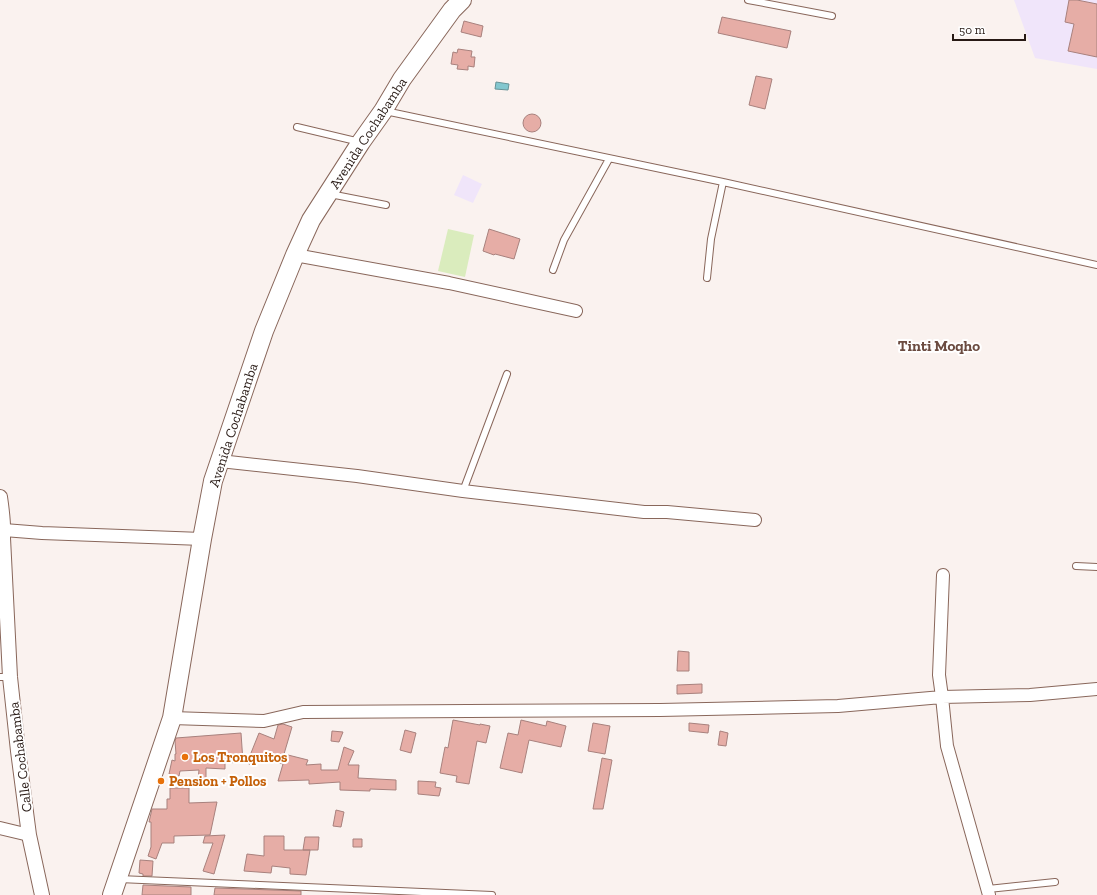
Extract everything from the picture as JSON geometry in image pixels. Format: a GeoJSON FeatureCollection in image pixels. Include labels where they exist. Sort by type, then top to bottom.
{"type":"FeatureCollection","features":[{"type":"Feature","properties":{"kind":"main road","name":"Avenida Cochabamba"},"geometry":{"type":"LineString","coordinates":[[114,887],[172,718],[202,539],[214,481],[264,331],[311,220],[361,142],[383,111],[402,78],[452,10],[462,0]]}},
{"type":"Feature","properties":{"kind":"street"},"geometry":{"type":"LineString","coordinates":[[295,255],[449,283],[576,311]]}},
{"type":"Feature","properties":{"kind":"street"},"geometry":{"type":"LineString","coordinates":[[220,461],[357,476],[463,491],[644,512],[667,512],[755,520]]}},
{"type":"Feature","properties":{"kind":"street","name":"Calle Cochabamba"},"geometry":{"type":"LineString","coordinates":[[1,506],[4,530],[5,677],[19,759],[29,835],[42,895]]}},
{"type":"Feature","properties":{"kind":"street"},"geometry":{"type":"LineString","coordinates":[[4,530],[42,533],[202,539]]}},
{"type":"Feature","properties":{"kind":"street"},"geometry":{"type":"LineString","coordinates":[[943,575],[938,675],[942,697],[947,746],[988,892]]}},
{"type":"Feature","properties":{"kind":"street"},"geometry":{"type":"LineString","coordinates":[[172,718],[264,721],[303,712],[660,710],[838,706],[942,697],[1030,695],[1097,689]]}},
{"type":"Feature","properties":{"kind":"street"},"geometry":{"type":"LineString","coordinates":[[0,828],[29,835]]}},
{"type":"Feature","properties":{"kind":"lane"},"geometry":{"type":"LineString","coordinates":[[748,0],[832,16]]}},
{"type":"Feature","properties":{"kind":"lane"},"geometry":{"type":"LineString","coordinates":[[383,111],[723,182],[1097,265]]}},
{"type":"Feature","properties":{"kind":"lane"},"geometry":{"type":"LineString","coordinates":[[297,128],[361,142]]}},
{"type":"Feature","properties":{"kind":"lane"},"geometry":{"type":"LineString","coordinates":[[553,270],[564,240],[609,159]]}},
{"type":"Feature","properties":{"kind":"lane"},"geometry":{"type":"LineString","coordinates":[[707,278],[711,239],[723,182]]}},
{"type":"Feature","properties":{"kind":"lane"},"geometry":{"type":"LineString","coordinates":[[328,194],[386,206]]}},
{"type":"Feature","properties":{"kind":"lane"},"geometry":{"type":"LineString","coordinates":[[463,491],[507,374]]}},
{"type":"Feature","properties":{"kind":"lane"},"geometry":{"type":"LineString","coordinates":[[1076,566],[1097,567]]}},
{"type":"Feature","properties":{"kind":"lane"},"geometry":{"type":"LineString","coordinates":[[988,892],[1055,882]]}},
{"type":"Feature","properties":{"kind":"lane"},"geometry":{"type":"LineString","coordinates":[[114,887],[492,895]]}},
{"type":"Feature","properties":{"kind":"shaded area"},"geometry":{"type":"Polygon","coordinates":[[[1014,0],[1097,0],[1097,69],[1035,58],[1014,0]]]}},
{"type":"Feature","properties":{"kind":"shaded area"},"geometry":{"type":"Polygon","coordinates":[[[463,175],[482,184],[473,203],[454,195],[463,175]]]}},
{"type":"Feature","properties":{"kind":"green space"},"geometry":{"type":"Polygon","coordinates":[[[448,229],[474,235],[465,277],[438,271],[448,229]]]}},
{"type":"Feature","properties":{"kind":"water"},"geometry":{"type":"Polygon","coordinates":[[[496,82],[509,84],[508,90],[495,89],[496,82]]]}},
{"type":"Feature","properties":{"kind":"building"},"geometry":{"type":"Polygon","coordinates":[[[1069,0],[1097,4],[1097,57],[1068,51],[1074,24],[1065,22],[1069,0]]]}},
{"type":"Feature","properties":{"kind":"building"},"geometry":{"type":"Polygon","coordinates":[[[722,17],[791,31],[787,48],[718,33],[722,17]]]}},
{"type":"Feature","properties":{"kind":"building"},"geometry":{"type":"Polygon","coordinates":[[[464,21],[483,26],[481,37],[461,32],[464,21]]]}},
{"type":"Feature","properties":{"kind":"building"},"geometry":{"type":"Polygon","coordinates":[[[458,49],[472,51],[471,57],[475,57],[474,67],[468,66],[468,70],[457,69],[458,65],[451,64],[453,52],[457,53],[458,49]]]}},
{"type":"Feature","properties":{"kind":"building"},"geometry":{"type":"Polygon","coordinates":[[[756,76],[772,79],[765,109],[749,105],[756,76]]]}},
{"type":"Feature","properties":{"kind":"building"},"geometry":{"type":"Polygon","coordinates":[[[532,114],[538,117],[541,123],[538,129],[532,132],[526,129],[523,123],[526,117],[532,114]]]}},
{"type":"Feature","properties":{"kind":"building"},"geometry":{"type":"Polygon","coordinates":[[[489,229],[520,239],[514,259],[483,251],[489,229]]]}},
{"type":"Feature","properties":{"kind":"building"},"geometry":{"type":"Polygon","coordinates":[[[678,651],[689,652],[689,671],[677,671],[678,651]]]}},
{"type":"Feature","properties":{"kind":"building"},"geometry":{"type":"Polygon","coordinates":[[[702,684],[702,693],[677,694],[677,685],[702,684]]]}},
{"type":"Feature","properties":{"kind":"building"},"geometry":{"type":"Polygon","coordinates":[[[453,720],[490,726],[486,743],[477,741],[469,784],[456,782],[457,776],[440,773],[445,747],[448,748],[453,720]]]}},
{"type":"Feature","properties":{"kind":"building"},"geometry":{"type":"Polygon","coordinates":[[[521,720],[546,726],[547,721],[566,726],[561,747],[529,740],[522,773],[500,768],[508,733],[518,735],[521,720]]]}},
{"type":"Feature","properties":{"kind":"building"},"geometry":{"type":"Polygon","coordinates":[[[593,723],[610,726],[605,754],[588,751],[593,723]]]}},
{"type":"Feature","properties":{"kind":"building"},"geometry":{"type":"Polygon","coordinates":[[[689,723],[709,725],[708,733],[689,731],[689,723]]]}},
{"type":"Feature","properties":{"kind":"building"},"geometry":{"type":"Polygon","coordinates":[[[283,724],[292,727],[284,754],[308,760],[306,765],[321,764],[321,770],[338,770],[344,747],[354,751],[348,765],[359,765],[358,778],[396,780],[396,790],[340,790],[340,782],[309,784],[309,780],[278,781],[283,764],[258,757],[254,766],[247,763],[259,733],[274,739],[278,725],[283,724]]]}},
{"type":"Feature","properties":{"kind":"building"},"geometry":{"type":"Polygon","coordinates":[[[405,730],[416,733],[411,753],[400,750],[405,730]]]}},
{"type":"Feature","properties":{"kind":"building"},"geometry":{"type":"Polygon","coordinates":[[[332,731],[343,732],[339,742],[331,741],[332,731]]]}},
{"type":"Feature","properties":{"kind":"building"},"geometry":{"type":"Polygon","coordinates":[[[720,731],[728,733],[726,746],[718,745],[720,731]]]}},
{"type":"Feature","properties":{"kind":"building"},"geometry":{"type":"Polygon","coordinates":[[[241,733],[243,762],[225,763],[225,769],[206,768],[206,781],[198,780],[199,770],[180,771],[179,776],[169,774],[172,760],[175,761],[176,738],[241,733]]]}},
{"type":"Feature","properties":{"kind":"building"},"geometry":{"type":"Polygon","coordinates":[[[602,758],[612,760],[603,809],[593,809],[602,758]]]}},
{"type":"Feature","properties":{"kind":"building"},"geometry":{"type":"Polygon","coordinates":[[[418,781],[436,782],[435,787],[441,788],[439,796],[418,794],[418,781]]]}},
{"type":"Feature","properties":{"kind":"building"},"geometry":{"type":"Polygon","coordinates":[[[170,788],[189,788],[189,803],[217,802],[210,835],[174,836],[174,843],[162,843],[156,859],[148,856],[151,847],[151,822],[149,822],[152,809],[167,809],[167,799],[170,799],[170,788]]]}},
{"type":"Feature","properties":{"kind":"building"},"geometry":{"type":"Polygon","coordinates":[[[336,810],[344,812],[341,827],[333,826],[336,810]]]}},
{"type":"Feature","properties":{"kind":"building"},"geometry":{"type":"Polygon","coordinates":[[[225,835],[214,874],[203,871],[213,843],[203,843],[205,836],[225,835]]]}},
{"type":"Feature","properties":{"kind":"building"},"geometry":{"type":"Polygon","coordinates":[[[264,836],[284,836],[284,850],[310,850],[306,875],[290,874],[290,868],[272,866],[271,873],[244,871],[247,854],[264,856],[264,836]]]}},
{"type":"Feature","properties":{"kind":"building"},"geometry":{"type":"Polygon","coordinates":[[[305,837],[319,837],[318,850],[303,850],[305,837]]]}},
{"type":"Feature","properties":{"kind":"building"},"geometry":{"type":"Polygon","coordinates":[[[353,839],[362,839],[362,847],[353,847],[353,839]]]}},
{"type":"Feature","properties":{"kind":"building"},"geometry":{"type":"Polygon","coordinates":[[[140,860],[153,861],[152,876],[143,876],[143,874],[139,873],[140,860]]]}},
{"type":"Feature","properties":{"kind":"building"},"geometry":{"type":"Polygon","coordinates":[[[143,885],[191,887],[191,895],[142,895],[143,885]]]}},
{"type":"Feature","properties":{"kind":"building"},"geometry":{"type":"Polygon","coordinates":[[[215,888],[301,891],[301,895],[214,895],[215,888]]]}},
{"type":"Feature","properties":{"kind":"place","name":"Los Tronquitos"},"geometry":{"type":"Point","coordinates":[185,757]}},
{"type":"Feature","properties":{"kind":"place","name":"Pension + Pollos"},"geometry":{"type":"Point","coordinates":[161,781]}},
{"type":"Feature","properties":{"kind":"district","name":"Tinti Moqho"},"geometry":{"type":"Point","coordinates":[939,346]}}]}
